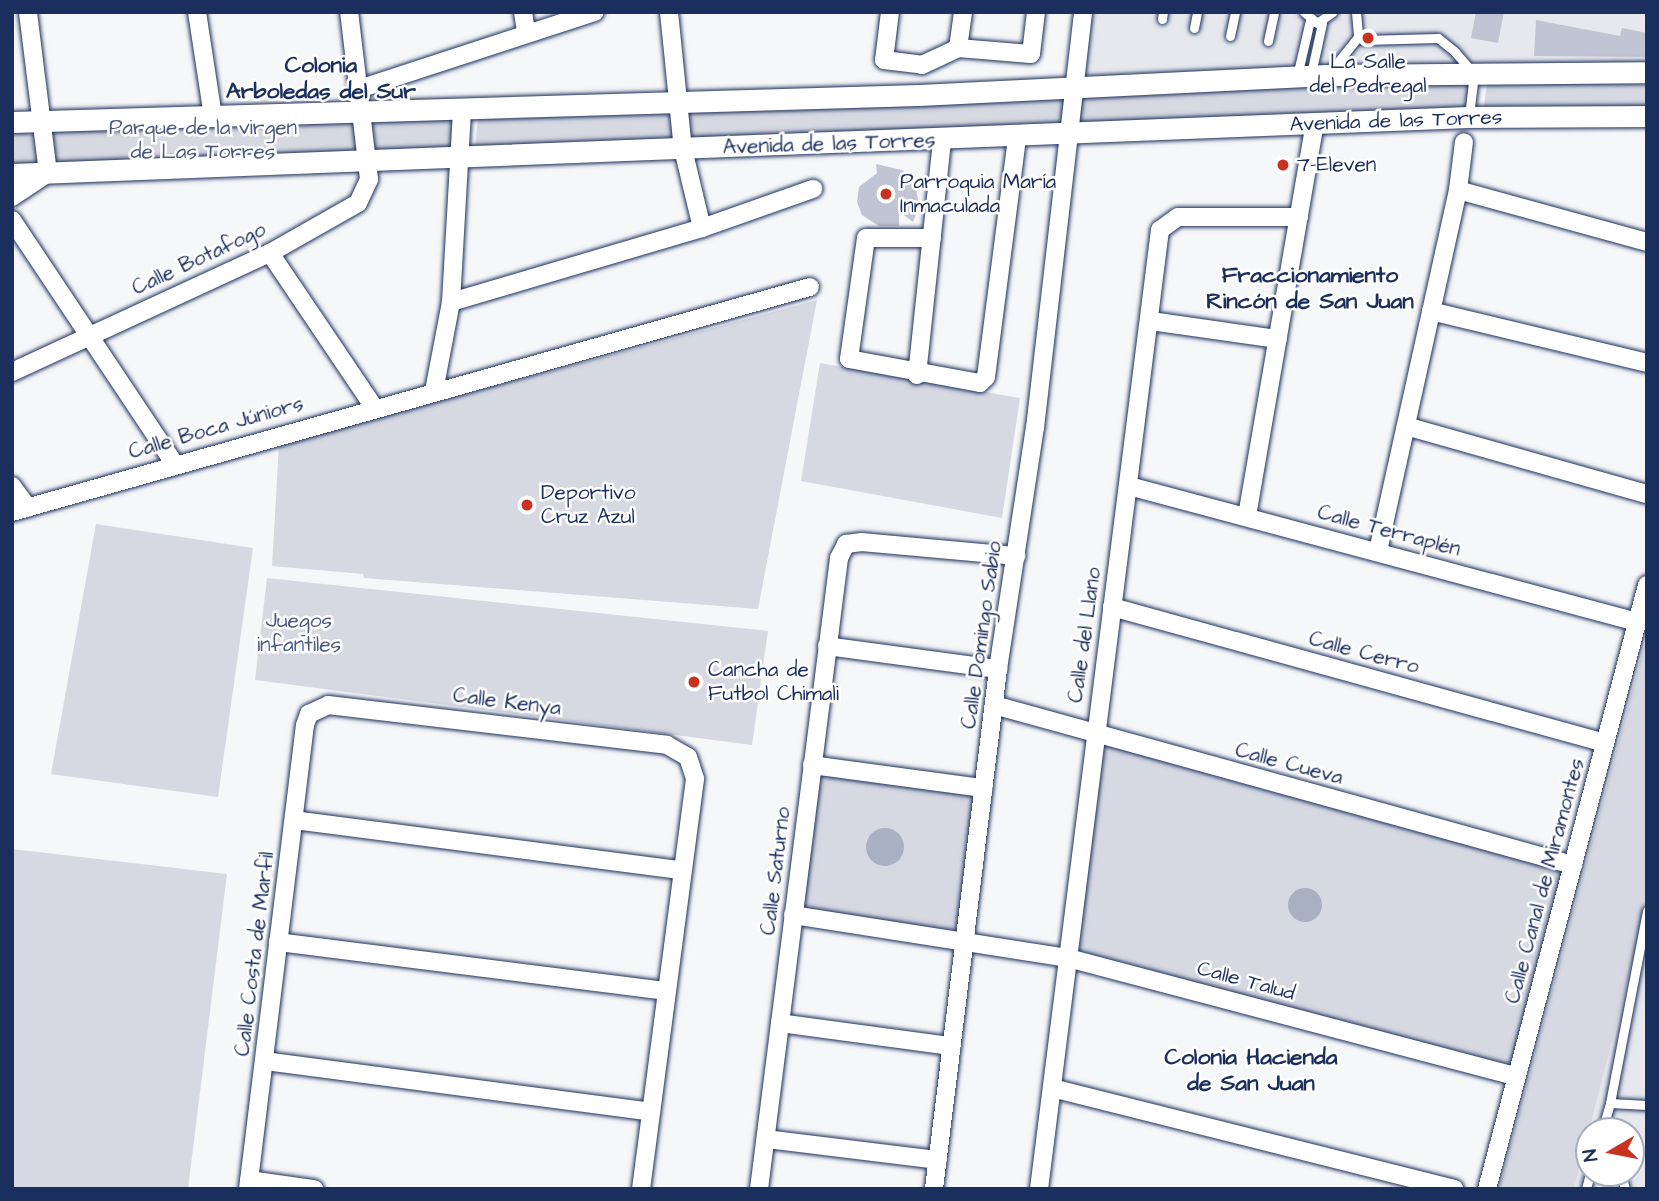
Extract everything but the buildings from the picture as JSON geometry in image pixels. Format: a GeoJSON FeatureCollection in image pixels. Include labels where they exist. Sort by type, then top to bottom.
{"type":"FeatureCollection","features":[{"type":"Feature","properties":{"kind":"street"},"geometry":{"type":"LineString","coordinates":[[12,197],[48,173],[28,12]]}},
{"type":"Feature","properties":{"kind":"street"},"geometry":{"type":"LineString","coordinates":[[197,12],[213,116]]}},
{"type":"Feature","properties":{"kind":"street","name":"Calle Botafogo"},"geometry":{"type":"LineString","coordinates":[[12,372],[270,253],[358,203],[368,186],[349,12]]}},
{"type":"Feature","properties":{"kind":"street"},"geometry":{"type":"LineString","coordinates":[[523,12],[526,32]]}},
{"type":"Feature","properties":{"kind":"street"},"geometry":{"type":"LineString","coordinates":[[359,89],[526,32],[595,12]]}},
{"type":"Feature","properties":{"kind":"street"},"geometry":{"type":"LineString","coordinates":[[670,12],[683,149],[702,228]]}},
{"type":"Feature","properties":{"kind":"street"},"geometry":{"type":"LineString","coordinates":[[890,12],[884,60],[922,65],[958,48],[1031,54],[1036,12]]}},
{"type":"Feature","properties":{"kind":"street"},"geometry":{"type":"LineString","coordinates":[[958,48],[962,12]]}},
{"type":"Feature","properties":{"kind":"street","name":"Calle Domingo Sabio"},"geometry":{"type":"LineString","coordinates":[[934,1189],[1083,12]]}},
{"type":"Feature","properties":{"kind":"street"},"geometry":{"type":"LineString","coordinates":[[919,95],[922,65]]}},
{"type":"Feature","properties":{"kind":"street","name":"Avenida de las Torres"},"geometry":{"type":"LineString","coordinates":[[12,122],[919,95],[1312,76],[1647,72]]}},
{"type":"Feature","properties":{"kind":"street"},"geometry":{"type":"LineString","coordinates":[[433,391],[451,302],[462,154],[462,110]]}},
{"type":"Feature","properties":{"kind":"street","name":"Avenida de las Torres"},"geometry":{"type":"LineString","coordinates":[[12,174],[366,157],[942,140],[1468,117],[1647,116]]}},
{"type":"Feature","properties":{"kind":"street"},"geometry":{"type":"LineString","coordinates":[[1247,516],[1315,123]]}},
{"type":"Feature","properties":{"kind":"street"},"geometry":{"type":"LineString","coordinates":[[933,238],[866,238],[848,353],[854,363],[970,383],[986,377],[1017,137]]}},
{"type":"Feature","properties":{"kind":"street"},"geometry":{"type":"LineString","coordinates":[[917,375],[942,140]]}},
{"type":"Feature","properties":{"kind":"street"},"geometry":{"type":"LineString","coordinates":[[1378,551],[1458,190],[1464,142]]}},
{"type":"Feature","properties":{"kind":"street"},"geometry":{"type":"LineString","coordinates":[[451,302],[702,228],[813,189]]}},
{"type":"Feature","properties":{"kind":"street"},"geometry":{"type":"LineString","coordinates":[[1458,190],[1647,242]]}},
{"type":"Feature","properties":{"kind":"street","name":"Calle del Llano"},"geometry":{"type":"LineString","coordinates":[[1039,1189],[1094,734],[1151,321],[1160,230],[1166,222],[1178,217],[1299,218]]}},
{"type":"Feature","properties":{"kind":"street"},"geometry":{"type":"LineString","coordinates":[[12,220],[174,463]]}},
{"type":"Feature","properties":{"kind":"street"},"geometry":{"type":"LineString","coordinates":[[270,253],[374,407]]}},
{"type":"Feature","properties":{"kind":"street","name":"Calle Boca Júniors"},"geometry":{"type":"LineString","coordinates":[[20,510],[174,463],[810,287]]}},
{"type":"Feature","properties":{"kind":"street"},"geometry":{"type":"LineString","coordinates":[[1431,311],[1647,363]]}},
{"type":"Feature","properties":{"kind":"street"},"geometry":{"type":"LineString","coordinates":[[1151,321],[1278,339]]}},
{"type":"Feature","properties":{"kind":"street"},"geometry":{"type":"LineString","coordinates":[[1406,426],[1647,495]]}},
{"type":"Feature","properties":{"kind":"street"},"geometry":{"type":"LineString","coordinates":[[12,486],[20,510]]}},
{"type":"Feature","properties":{"kind":"street","name":"Calle Terraplén"},"geometry":{"type":"LineString","coordinates":[[1129,486],[1637,622]]}},
{"type":"Feature","properties":{"kind":"street","name":"Calle Saturno"},"geometry":{"type":"LineString","coordinates":[[759,1189],[839,558],[846,544],[862,542],[1016,556]]}},
{"type":"Feature","properties":{"kind":"street","name":"Calle Canal de Miramontes"},"geometry":{"type":"LineString","coordinates":[[1487,1189],[1647,585]]}},
{"type":"Feature","properties":{"kind":"street","name":"Calle Cerro"},"geometry":{"type":"LineString","coordinates":[[1112,607],[1605,743]]}},
{"type":"Feature","properties":{"kind":"street"},"geometry":{"type":"LineString","coordinates":[[827,646],[998,669]]}},
{"type":"Feature","properties":{"kind":"street","name":"Calle Kenya"},"geometry":{"type":"LineString","coordinates":[[305,725],[309,714],[328,705],[667,745],[688,757],[695,779],[681,870]]}},
{"type":"Feature","properties":{"kind":"street","name":"Calle Cueva"},"geometry":{"type":"LineString","coordinates":[[994,705],[1573,864]]}},
{"type":"Feature","properties":{"kind":"street","name":"Calle Costa de Marfil"},"geometry":{"type":"LineString","coordinates":[[248,1185],[305,725]]}},
{"type":"Feature","properties":{"kind":"street"},"geometry":{"type":"LineString","coordinates":[[812,765],[983,788]]}},
{"type":"Feature","properties":{"kind":"street"},"geometry":{"type":"LineString","coordinates":[[294,820],[681,870],[642,1189]]}},
{"type":"Feature","properties":{"kind":"street","name":"Calle Talud"},"geometry":{"type":"LineString","coordinates":[[793,915],[964,939],[1068,958],[1516,1076]]}},
{"type":"Feature","properties":{"kind":"street"},"geometry":{"type":"LineString","coordinates":[[278,942],[666,991]]}},
{"type":"Feature","properties":{"kind":"street"},"geometry":{"type":"LineString","coordinates":[[780,1023],[951,1046]]}},
{"type":"Feature","properties":{"kind":"street"},"geometry":{"type":"LineString","coordinates":[[265,1061],[651,1112]]}},
{"type":"Feature","properties":{"kind":"street"},"geometry":{"type":"LineString","coordinates":[[1052,1088],[1455,1189]]}},
{"type":"Feature","properties":{"kind":"street"},"geometry":{"type":"LineString","coordinates":[[766,1139],[938,1160]]}},
{"type":"Feature","properties":{"kind":"street"},"geometry":{"type":"LineString","coordinates":[[248,1185],[314,1189]]}},
{"type":"Feature","properties":{"kind":"lane"},"geometry":{"type":"LineString","coordinates":[[1194,28],[1197,12]]}},
{"type":"Feature","properties":{"kind":"lane"},"geometry":{"type":"LineString","coordinates":[[1230,36],[1235,12]]}},
{"type":"Feature","properties":{"kind":"lane"},"geometry":{"type":"LineString","coordinates":[[1268,41],[1273,12]]}},
{"type":"Feature","properties":{"kind":"lane"},"geometry":{"type":"LineString","coordinates":[[1312,76],[1322,23],[1333,12]]}},
{"type":"Feature","properties":{"kind":"lane"},"geometry":{"type":"LineString","coordinates":[[1356,12],[1358,37]]}},
{"type":"Feature","properties":{"kind":"lane"},"geometry":{"type":"LineString","coordinates":[[1312,76],[1307,16],[1322,23]]}},
{"type":"Feature","properties":{"kind":"lane"},"geometry":{"type":"LineString","coordinates":[[1312,76],[1358,37],[1438,38],[1474,74],[1468,117]]}},
{"type":"Feature","properties":{"kind":"lane"},"geometry":{"type":"LineString","coordinates":[[1606,1117],[1647,911]]}},
{"type":"Feature","properties":{"kind":"lane"},"geometry":{"type":"LineString","coordinates":[[1610,1103],[1647,1105]]}},
{"type":"Feature","properties":{"kind":"shaded area","name":"La Salle del Pedregal"},"geometry":{"type":"Polygon","coordinates":[[[1092,12],[1647,12],[1647,63],[1084,76],[1092,12]]]}},
{"type":"Feature","properties":{"kind":"shaded area"},"geometry":{"type":"Polygon","coordinates":[[[1647,906],[1647,1189],[1574,1189],[1575,1185],[1645,1187],[1645,1117],[1593,1117],[1647,906]]]}},
{"type":"Feature","properties":{"kind":"green space"},"geometry":{"type":"Polygon","coordinates":[[[1488,76],[1647,76],[1647,110],[1483,113],[1488,76]]]}},
{"type":"Feature","properties":{"kind":"green space"},"geometry":{"type":"Polygon","coordinates":[[[1471,78],[1469,113],[1077,127],[1082,92],[1471,78]]]}},
{"type":"Feature","properties":{"kind":"green space"},"geometry":{"type":"Polygon","coordinates":[[[1068,89],[1063,133],[689,151],[682,95],[1068,89]]]}},
{"type":"Feature","properties":{"kind":"green space"},"geometry":{"type":"Polygon","coordinates":[[[673,96],[680,151],[474,156],[480,99],[673,96]]]}},
{"type":"Feature","properties":{"kind":"green space"},"geometry":{"type":"Polygon","coordinates":[[[470,101],[465,164],[375,168],[368,104],[470,101]]]}},
{"type":"Feature","properties":{"kind":"green space","name":"Parque de la virgen de Las Torres"},"geometry":{"type":"Polygon","coordinates":[[[352,105],[360,168],[53,176],[47,111],[352,105]]]}},
{"type":"Feature","properties":{"kind":"green space"},"geometry":{"type":"Polygon","coordinates":[[[12,131],[33,135],[38,166],[12,172],[12,131]]]}},
{"type":"Feature","properties":{"kind":"green space","name":"Deportivo Cruz Azul"},"geometry":{"type":"Polygon","coordinates":[[[817,300],[758,609],[364,578],[363,574],[272,566],[279,444],[817,300]]]}},
{"type":"Feature","properties":{"kind":"green space"},"geometry":{"type":"Polygon","coordinates":[[[820,363],[1020,398],[1002,518],[801,481],[820,363]]]}},
{"type":"Feature","properties":{"kind":"green space"},"geometry":{"type":"Polygon","coordinates":[[[96,524],[253,548],[218,797],[51,774],[96,524]]]}},
{"type":"Feature","properties":{"kind":"green space","name":"Juegos infantiles"},"geometry":{"type":"Polygon","coordinates":[[[267,578],[768,631],[752,745],[255,680],[267,578]]]}},
{"type":"Feature","properties":{"kind":"green space"},"geometry":{"type":"Polygon","coordinates":[[[1647,635],[1647,906],[1593,1117],[1575,1117],[1574,1189],[1499,1189],[1647,635]]]}},
{"type":"Feature","properties":{"kind":"green space"},"geometry":{"type":"Polygon","coordinates":[[[1096,742],[1566,868],[1511,1071],[1074,952],[1096,742]]]}},
{"type":"Feature","properties":{"kind":"green space"},"geometry":{"type":"Polygon","coordinates":[[[812,767],[979,791],[962,936],[794,914],[812,767]]]}},
{"type":"Feature","properties":{"kind":"green space"},"geometry":{"type":"Polygon","coordinates":[[[12,849],[227,874],[188,1189],[12,1189],[12,849]]]}},
{"type":"Feature","properties":{"kind":"water"},"geometry":{"type":"Polygon","coordinates":[[[885,828],[898,834],[904,847],[898,860],[885,866],[872,860],[866,847],[872,834],[885,828]]]}},
{"type":"Feature","properties":{"kind":"water"},"geometry":{"type":"Polygon","coordinates":[[[1305,888],[1317,893],[1322,905],[1317,917],[1305,922],[1293,917],[1288,905],[1293,893],[1305,888]]]}},
{"type":"Feature","properties":{"kind":"place","name":"La Salle del Pedregal"},"geometry":{"type":"Point","coordinates":[1368,38]}},
{"type":"Feature","properties":{"kind":"place","name":"7-Eleven"},"geometry":{"type":"Point","coordinates":[1283,165]}},
{"type":"Feature","properties":{"kind":"place","name":"Parroquia María Inmaculada"},"geometry":{"type":"Point","coordinates":[886,194]}},
{"type":"Feature","properties":{"kind":"place","name":"Deportivo Cruz Azul"},"geometry":{"type":"Point","coordinates":[527,505]}},
{"type":"Feature","properties":{"kind":"place","name":"Cancha de Futbol Chimali"},"geometry":{"type":"Point","coordinates":[694,682]}},
{"type":"Feature","properties":{"kind":"district","name":"Colonia Arboledas del Sur"},"geometry":{"type":"Point","coordinates":[321,78]}},
{"type":"Feature","properties":{"kind":"district","name":"Fraccionamiento Rincón de San Juan"},"geometry":{"type":"Point","coordinates":[1310,288]}},
{"type":"Feature","properties":{"kind":"district","name":"Colonia Hacienda de San Juan"},"geometry":{"type":"Point","coordinates":[1251,1070]}}]}
